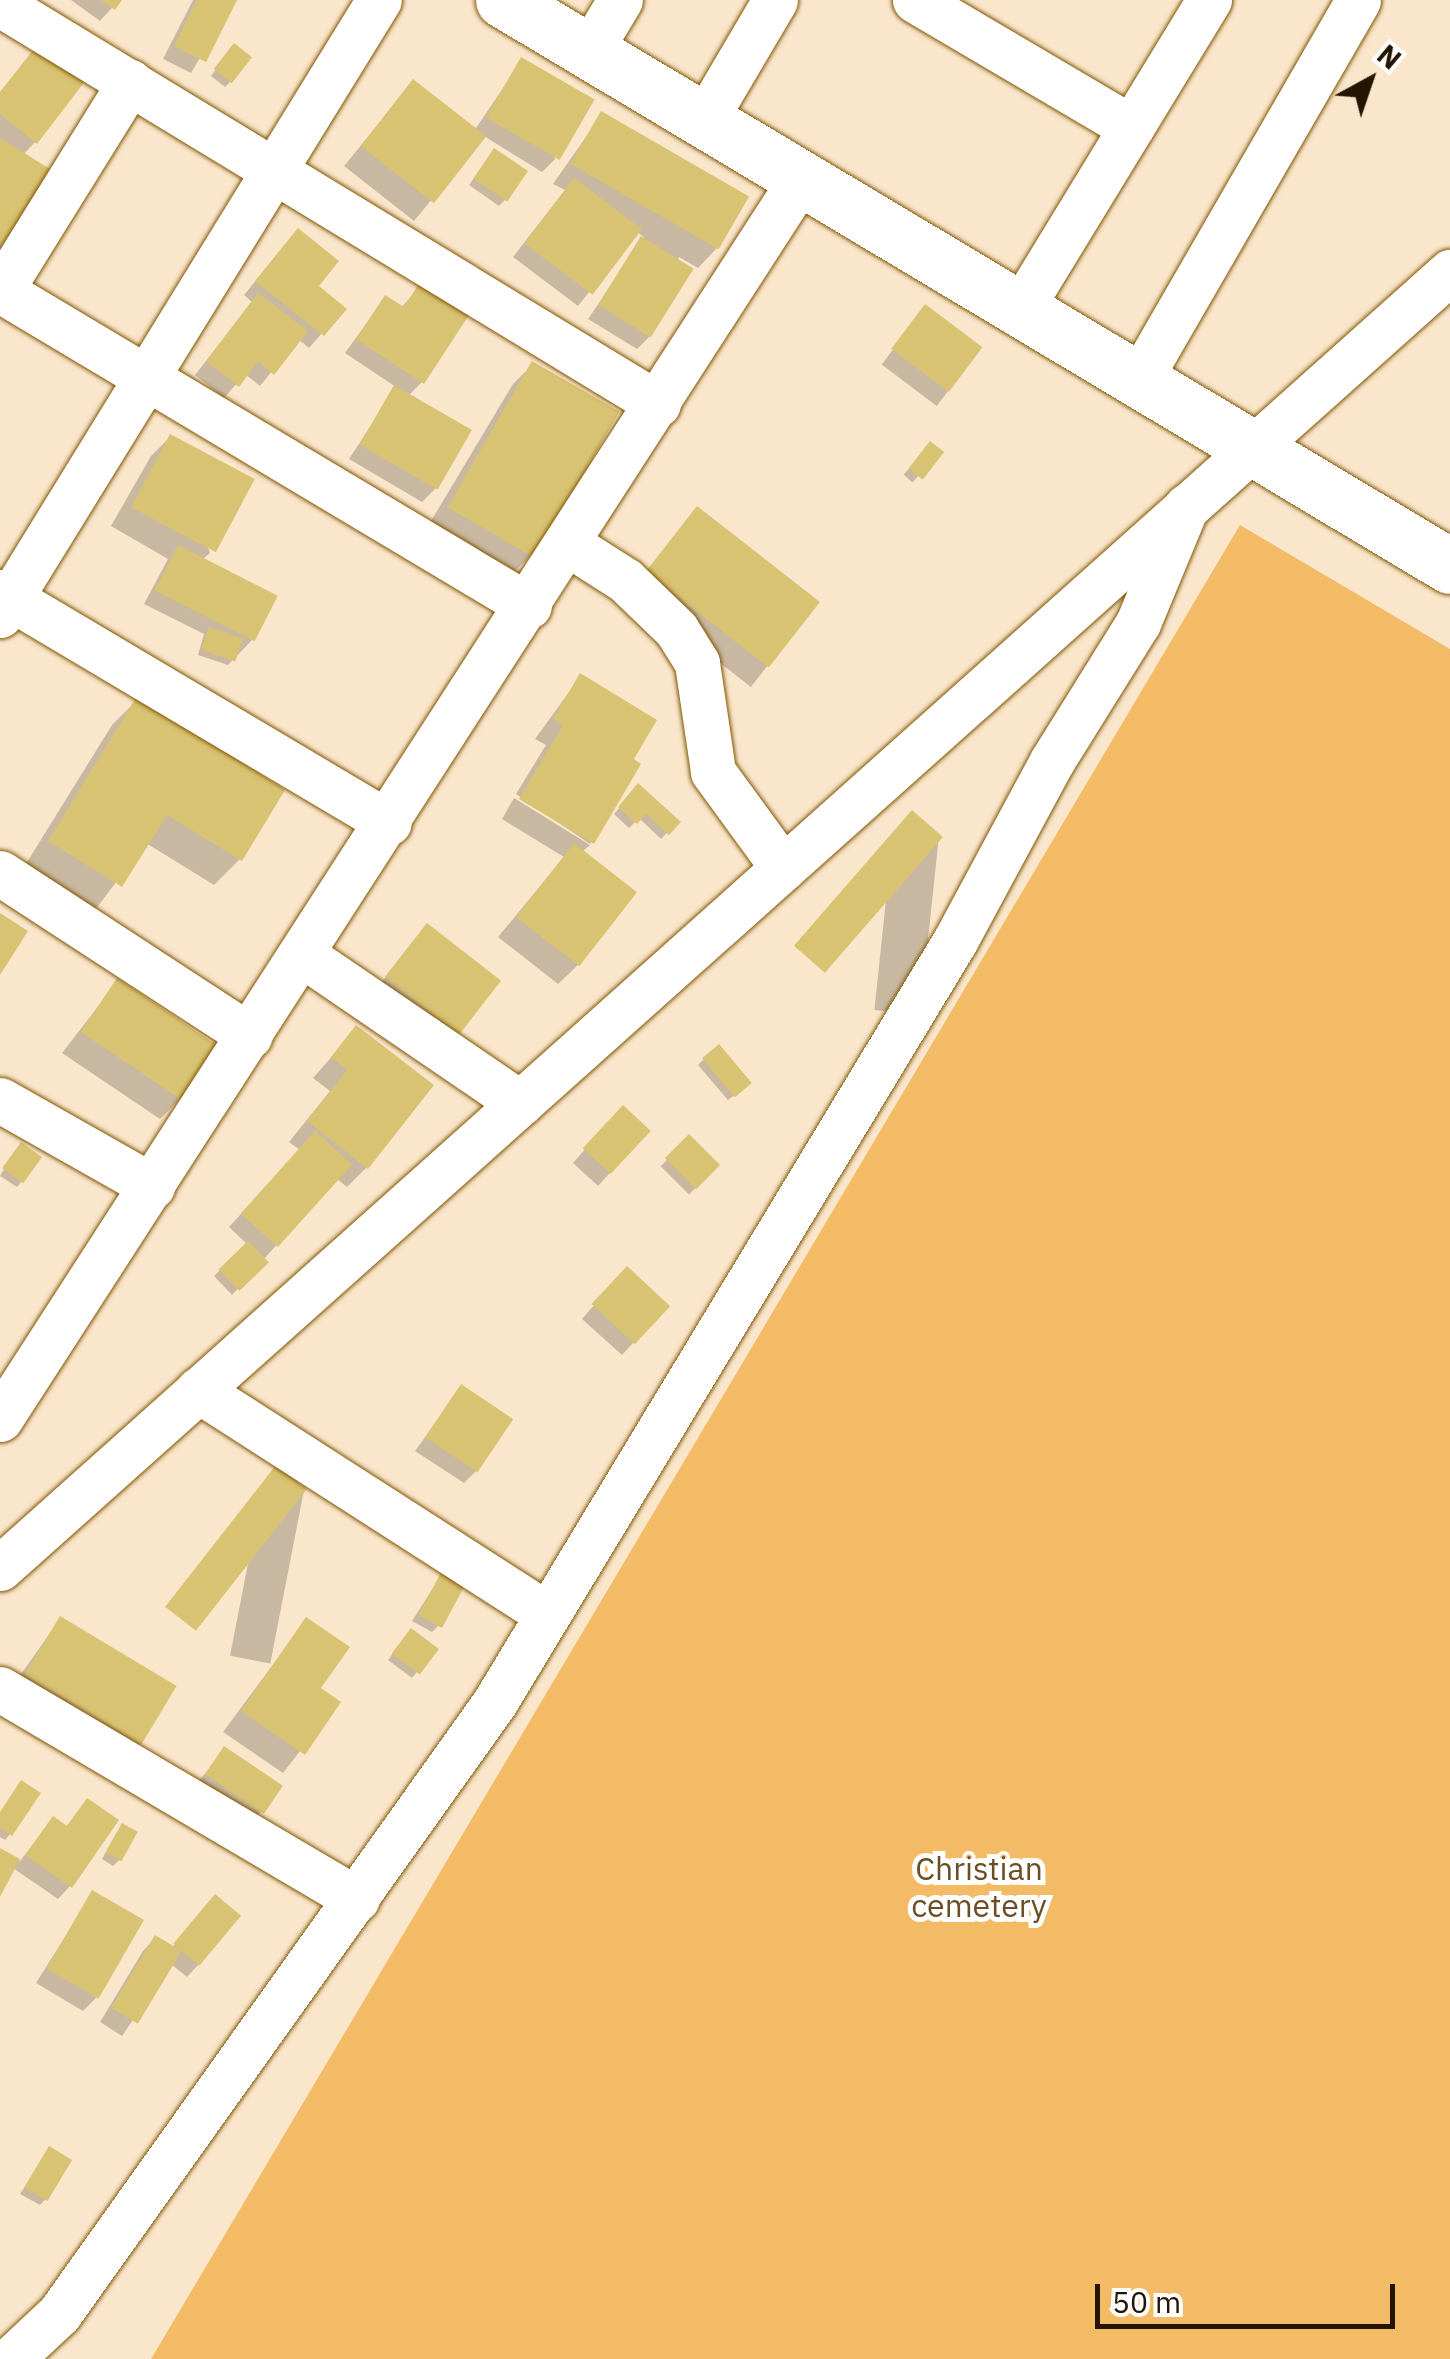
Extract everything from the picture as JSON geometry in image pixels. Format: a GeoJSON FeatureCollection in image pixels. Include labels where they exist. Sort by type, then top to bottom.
{"type":"FeatureCollection","features":[{"type":"Feature","properties":{"kind":"street"},"geometry":{"type":"LineString","coordinates":[[379,0],[4,602],[389,823]]}},
{"type":"Feature","properties":{"kind":"street"},"geometry":{"type":"LineString","coordinates":[[503,0],[1140,378],[1250,451],[1450,566]]}},
{"type":"Feature","properties":{"kind":"street"},"geometry":{"type":"LineString","coordinates":[[590,50],[620,0]]}},
{"type":"Feature","properties":{"kind":"street"},"geometry":{"type":"LineString","coordinates":[[704,118],[775,0]]}},
{"type":"Feature","properties":{"kind":"street"},"geometry":{"type":"LineString","coordinates":[[915,0],[1132,127]]}},
{"type":"Feature","properties":{"kind":"street"},"geometry":{"type":"LineString","coordinates":[[1021,308],[1209,0]]}},
{"type":"Feature","properties":{"kind":"street"},"geometry":{"type":"LineString","coordinates":[[1140,378],[1358,0]]}},
{"type":"Feature","properties":{"kind":"street"},"geometry":{"type":"LineString","coordinates":[[0,4],[658,404]]}},
{"type":"Feature","properties":{"kind":"street"},"geometry":{"type":"LineString","coordinates":[[130,82],[0,290],[529,606]]}},
{"type":"Feature","properties":{"kind":"street"},"geometry":{"type":"LineString","coordinates":[[0,1419],[570,545],[802,177]]}},
{"type":"Feature","properties":{"kind":"street"},"geometry":{"type":"LineString","coordinates":[[5,1556],[198,1390],[1450,272]]}},
{"type":"Feature","properties":{"kind":"street"},"geometry":{"type":"LineString","coordinates":[[11,2359],[59,2314],[495,1702],[955,941],[1052,762],[1138,623],[1186,507]]}},
{"type":"Feature","properties":{"kind":"street"},"geometry":{"type":"LineString","coordinates":[[570,545],[626,580],[676,629],[697,663],[714,772],[784,868]]}},
{"type":"Feature","properties":{"kind":"street"},"geometry":{"type":"LineString","coordinates":[[0,873],[250,1036]]}},
{"type":"Feature","properties":{"kind":"street"},"geometry":{"type":"LineString","coordinates":[[303,955],[520,1103]]}},
{"type":"Feature","properties":{"kind":"street"},"geometry":{"type":"LineString","coordinates":[[0,1100],[152,1186]]}},
{"type":"Feature","properties":{"kind":"street"},"geometry":{"type":"LineString","coordinates":[[198,1390],[547,1614]]}},
{"type":"Feature","properties":{"kind":"street"},"geometry":{"type":"LineString","coordinates":[[0,1689],[356,1899]]}},
{"type":"Feature","properties":{"kind":"green space","name":"Christian cemetery"},"geometry":{"type":"Polygon","coordinates":[[[1240,525],[1450,649],[1450,2359],[151,2359],[1240,525]]]}},
{"type":"Feature","properties":{"kind":"building"},"geometry":{"type":"Polygon","coordinates":[[[101,0],[122,0],[115,10],[101,0]]]}},
{"type":"Feature","properties":{"kind":"building"},"geometry":{"type":"Polygon","coordinates":[[[197,0],[237,0],[206,62],[174,46],[197,0]]]}},
{"type":"Feature","properties":{"kind":"building"},"geometry":{"type":"Polygon","coordinates":[[[41,40],[89,76],[37,144],[0,114],[0,92],[41,40]]]}},
{"type":"Feature","properties":{"kind":"building"},"geometry":{"type":"Polygon","coordinates":[[[234,43],[252,57],[232,83],[214,69],[234,43]]]}},
{"type":"Feature","properties":{"kind":"building"},"geometry":{"type":"Polygon","coordinates":[[[521,57],[595,100],[560,160],[486,118],[521,57]]]}},
{"type":"Feature","properties":{"kind":"building"},"geometry":{"type":"Polygon","coordinates":[[[413,79],[486,136],[434,203],[361,146],[413,79]]]}},
{"type":"Feature","properties":{"kind":"building"},"geometry":{"type":"Polygon","coordinates":[[[601,111],[749,196],[719,249],[570,164],[601,111]]]}},
{"type":"Feature","properties":{"kind":"building"},"geometry":{"type":"Polygon","coordinates":[[[0,138],[58,174],[12,249],[0,242],[0,138]]]}},
{"type":"Feature","properties":{"kind":"building"},"geometry":{"type":"Polygon","coordinates":[[[494,148],[528,171],[507,202],[473,179],[494,148]]]}},
{"type":"Feature","properties":{"kind":"building"},"geometry":{"type":"Polygon","coordinates":[[[574,178],[642,229],[593,295],[525,243],[574,178]]]}},
{"type":"Feature","properties":{"kind":"building"},"geometry":{"type":"Polygon","coordinates":[[[298,228],[339,261],[319,286],[347,309],[324,336],[255,281],[298,228]]]}},
{"type":"Feature","properties":{"kind":"building"},"geometry":{"type":"Polygon","coordinates":[[[641,236],[694,269],[651,338],[598,305],[641,236]]]}},
{"type":"Feature","properties":{"kind":"building"},"geometry":{"type":"Polygon","coordinates":[[[420,282],[469,315],[424,384],[356,339],[385,295],[404,307],[420,282]]]}},
{"type":"Feature","properties":{"kind":"building"},"geometry":{"type":"Polygon","coordinates":[[[258,293],[308,331],[274,375],[258,361],[239,387],[206,361],[258,293]]]}},
{"type":"Feature","properties":{"kind":"building"},"geometry":{"type":"Polygon","coordinates":[[[925,304],[983,347],[949,392],[891,349],[925,304]]]}},
{"type":"Feature","properties":{"kind":"building"},"geometry":{"type":"Polygon","coordinates":[[[532,361],[619,412],[535,558],[448,507],[532,361]]]}},
{"type":"Feature","properties":{"kind":"building"},"geometry":{"type":"Polygon","coordinates":[[[394,385],[472,430],[437,490],[360,445],[394,385]]]}},
{"type":"Feature","properties":{"kind":"building"},"geometry":{"type":"Polygon","coordinates":[[[170,434],[255,479],[216,552],[131,507],[170,434]]]}},
{"type":"Feature","properties":{"kind":"building"},"geometry":{"type":"Polygon","coordinates":[[[930,441],[944,452],[923,480],[908,469],[930,441]]]}},
{"type":"Feature","properties":{"kind":"building"},"geometry":{"type":"Polygon","coordinates":[[[697,506],[820,602],[769,667],[646,571],[697,506]]]}},
{"type":"Feature","properties":{"kind":"building"},"geometry":{"type":"Polygon","coordinates":[[[178,545],[278,596],[255,641],[155,590],[178,545]]]}},
{"type":"Feature","properties":{"kind":"building"},"geometry":{"type":"Polygon","coordinates":[[[209,627],[243,639],[235,661],[201,650],[209,627]]]}},
{"type":"Feature","properties":{"kind":"building"},"geometry":{"type":"Polygon","coordinates":[[[580,673],[657,720],[634,759],[641,764],[594,844],[519,799],[563,725],[553,719],[580,673]]]}},
{"type":"Feature","properties":{"kind":"building"},"geometry":{"type":"Polygon","coordinates":[[[137,696],[285,790],[242,861],[167,815],[122,887],[48,841],[137,696]]]}},
{"type":"Feature","properties":{"kind":"building"},"geometry":{"type":"Polygon","coordinates":[[[638,783],[681,822],[669,835],[646,814],[637,824],[618,807],[638,783]]]}},
{"type":"Feature","properties":{"kind":"building"},"geometry":{"type":"Polygon","coordinates":[[[912,810],[943,837],[825,973],[794,946],[912,810]]]}},
{"type":"Feature","properties":{"kind":"building"},"geometry":{"type":"Polygon","coordinates":[[[574,843],[637,892],[579,966],[516,917],[574,843]]]}},
{"type":"Feature","properties":{"kind":"building"},"geometry":{"type":"Polygon","coordinates":[[[0,913],[28,931],[0,975],[0,913]]]}},
{"type":"Feature","properties":{"kind":"building"},"geometry":{"type":"Polygon","coordinates":[[[427,923],[501,981],[459,1034],[385,977],[427,923]]]}},
{"type":"Feature","properties":{"kind":"building"},"geometry":{"type":"Polygon","coordinates":[[[117,978],[218,1046],[182,1100],[81,1032],[117,978]]]}},
{"type":"Feature","properties":{"kind":"building"},"geometry":{"type":"Polygon","coordinates":[[[356,1025],[434,1085],[368,1169],[307,1121],[347,1070],[331,1057],[356,1025]]]}},
{"type":"Feature","properties":{"kind":"building"},"geometry":{"type":"Polygon","coordinates":[[[719,1044],[752,1083],[735,1097],[702,1058],[719,1044]]]}},
{"type":"Feature","properties":{"kind":"building"},"geometry":{"type":"Polygon","coordinates":[[[623,1105],[651,1131],[611,1174],[583,1148],[623,1105]]]}},
{"type":"Feature","properties":{"kind":"building"},"geometry":{"type":"Polygon","coordinates":[[[315,1131],[352,1164],[278,1247],[241,1213],[315,1131]]]}},
{"type":"Feature","properties":{"kind":"building"},"geometry":{"type":"Polygon","coordinates":[[[689,1134],[720,1165],[696,1189],[665,1158],[689,1134]]]}},
{"type":"Feature","properties":{"kind":"building"},"geometry":{"type":"Polygon","coordinates":[[[21,1142],[42,1157],[23,1183],[2,1168],[21,1142]]]}},
{"type":"Feature","properties":{"kind":"building"},"geometry":{"type":"Polygon","coordinates":[[[248,1241],[269,1263],[239,1291],[219,1269],[248,1241]]]}},
{"type":"Feature","properties":{"kind":"building"},"geometry":{"type":"Polygon","coordinates":[[[627,1266],[670,1306],[635,1344],[592,1304],[627,1266]]]}},
{"type":"Feature","properties":{"kind":"building"},"geometry":{"type":"Polygon","coordinates":[[[461,1384],[513,1419],[477,1472],[425,1437],[461,1384]]]}},
{"type":"Feature","properties":{"kind":"building"},"geometry":{"type":"Polygon","coordinates":[[[276,1465],[307,1489],[196,1631],[165,1607],[276,1465]]]}},
{"type":"Feature","properties":{"kind":"building"},"geometry":{"type":"Polygon","coordinates":[[[445,1565],[469,1578],[442,1628],[418,1615],[445,1565]]]}},
{"type":"Feature","properties":{"kind":"building"},"geometry":{"type":"Polygon","coordinates":[[[60,1616],[177,1686],[142,1744],[25,1674],[60,1616]]]}},
{"type":"Feature","properties":{"kind":"building"},"geometry":{"type":"Polygon","coordinates":[[[306,1617],[350,1647],[321,1688],[341,1702],[305,1755],[241,1711],[306,1617]]]}},
{"type":"Feature","properties":{"kind":"building"},"geometry":{"type":"Polygon","coordinates":[[[411,1628],[439,1649],[420,1675],[392,1654],[411,1628]]]}},
{"type":"Feature","properties":{"kind":"building"},"geometry":{"type":"Polygon","coordinates":[[[224,1746],[283,1786],[264,1814],[205,1774],[224,1746]]]}},
{"type":"Feature","properties":{"kind":"building"},"geometry":{"type":"Polygon","coordinates":[[[21,1780],[41,1793],[12,1836],[0,1828],[0,1812],[21,1780]]]}},
{"type":"Feature","properties":{"kind":"building"},"geometry":{"type":"Polygon","coordinates":[[[87,1798],[119,1820],[72,1888],[25,1855],[53,1816],[67,1826],[87,1798]]]}},
{"type":"Feature","properties":{"kind":"building"},"geometry":{"type":"Polygon","coordinates":[[[122,1823],[138,1832],[121,1861],[106,1853],[122,1823]]]}},
{"type":"Feature","properties":{"kind":"building"},"geometry":{"type":"Polygon","coordinates":[[[0,1848],[20,1859],[0,1897],[0,1848]]]}},
{"type":"Feature","properties":{"kind":"building"},"geometry":{"type":"Polygon","coordinates":[[[92,1890],[144,1920],[98,1999],[46,1969],[92,1890]]]}},
{"type":"Feature","properties":{"kind":"building"},"geometry":{"type":"Polygon","coordinates":[[[215,1894],[241,1916],[199,1966],[173,1944],[215,1894]]]}},
{"type":"Feature","properties":{"kind":"building"},"geometry":{"type":"Polygon","coordinates":[[[155,1935],[182,1951],[138,2024],[111,2008],[155,1935]]]}},
{"type":"Feature","properties":{"kind":"building"},"geometry":{"type":"Polygon","coordinates":[[[49,2146],[72,2160],[47,2201],[24,2187],[49,2146]]]}}]}
